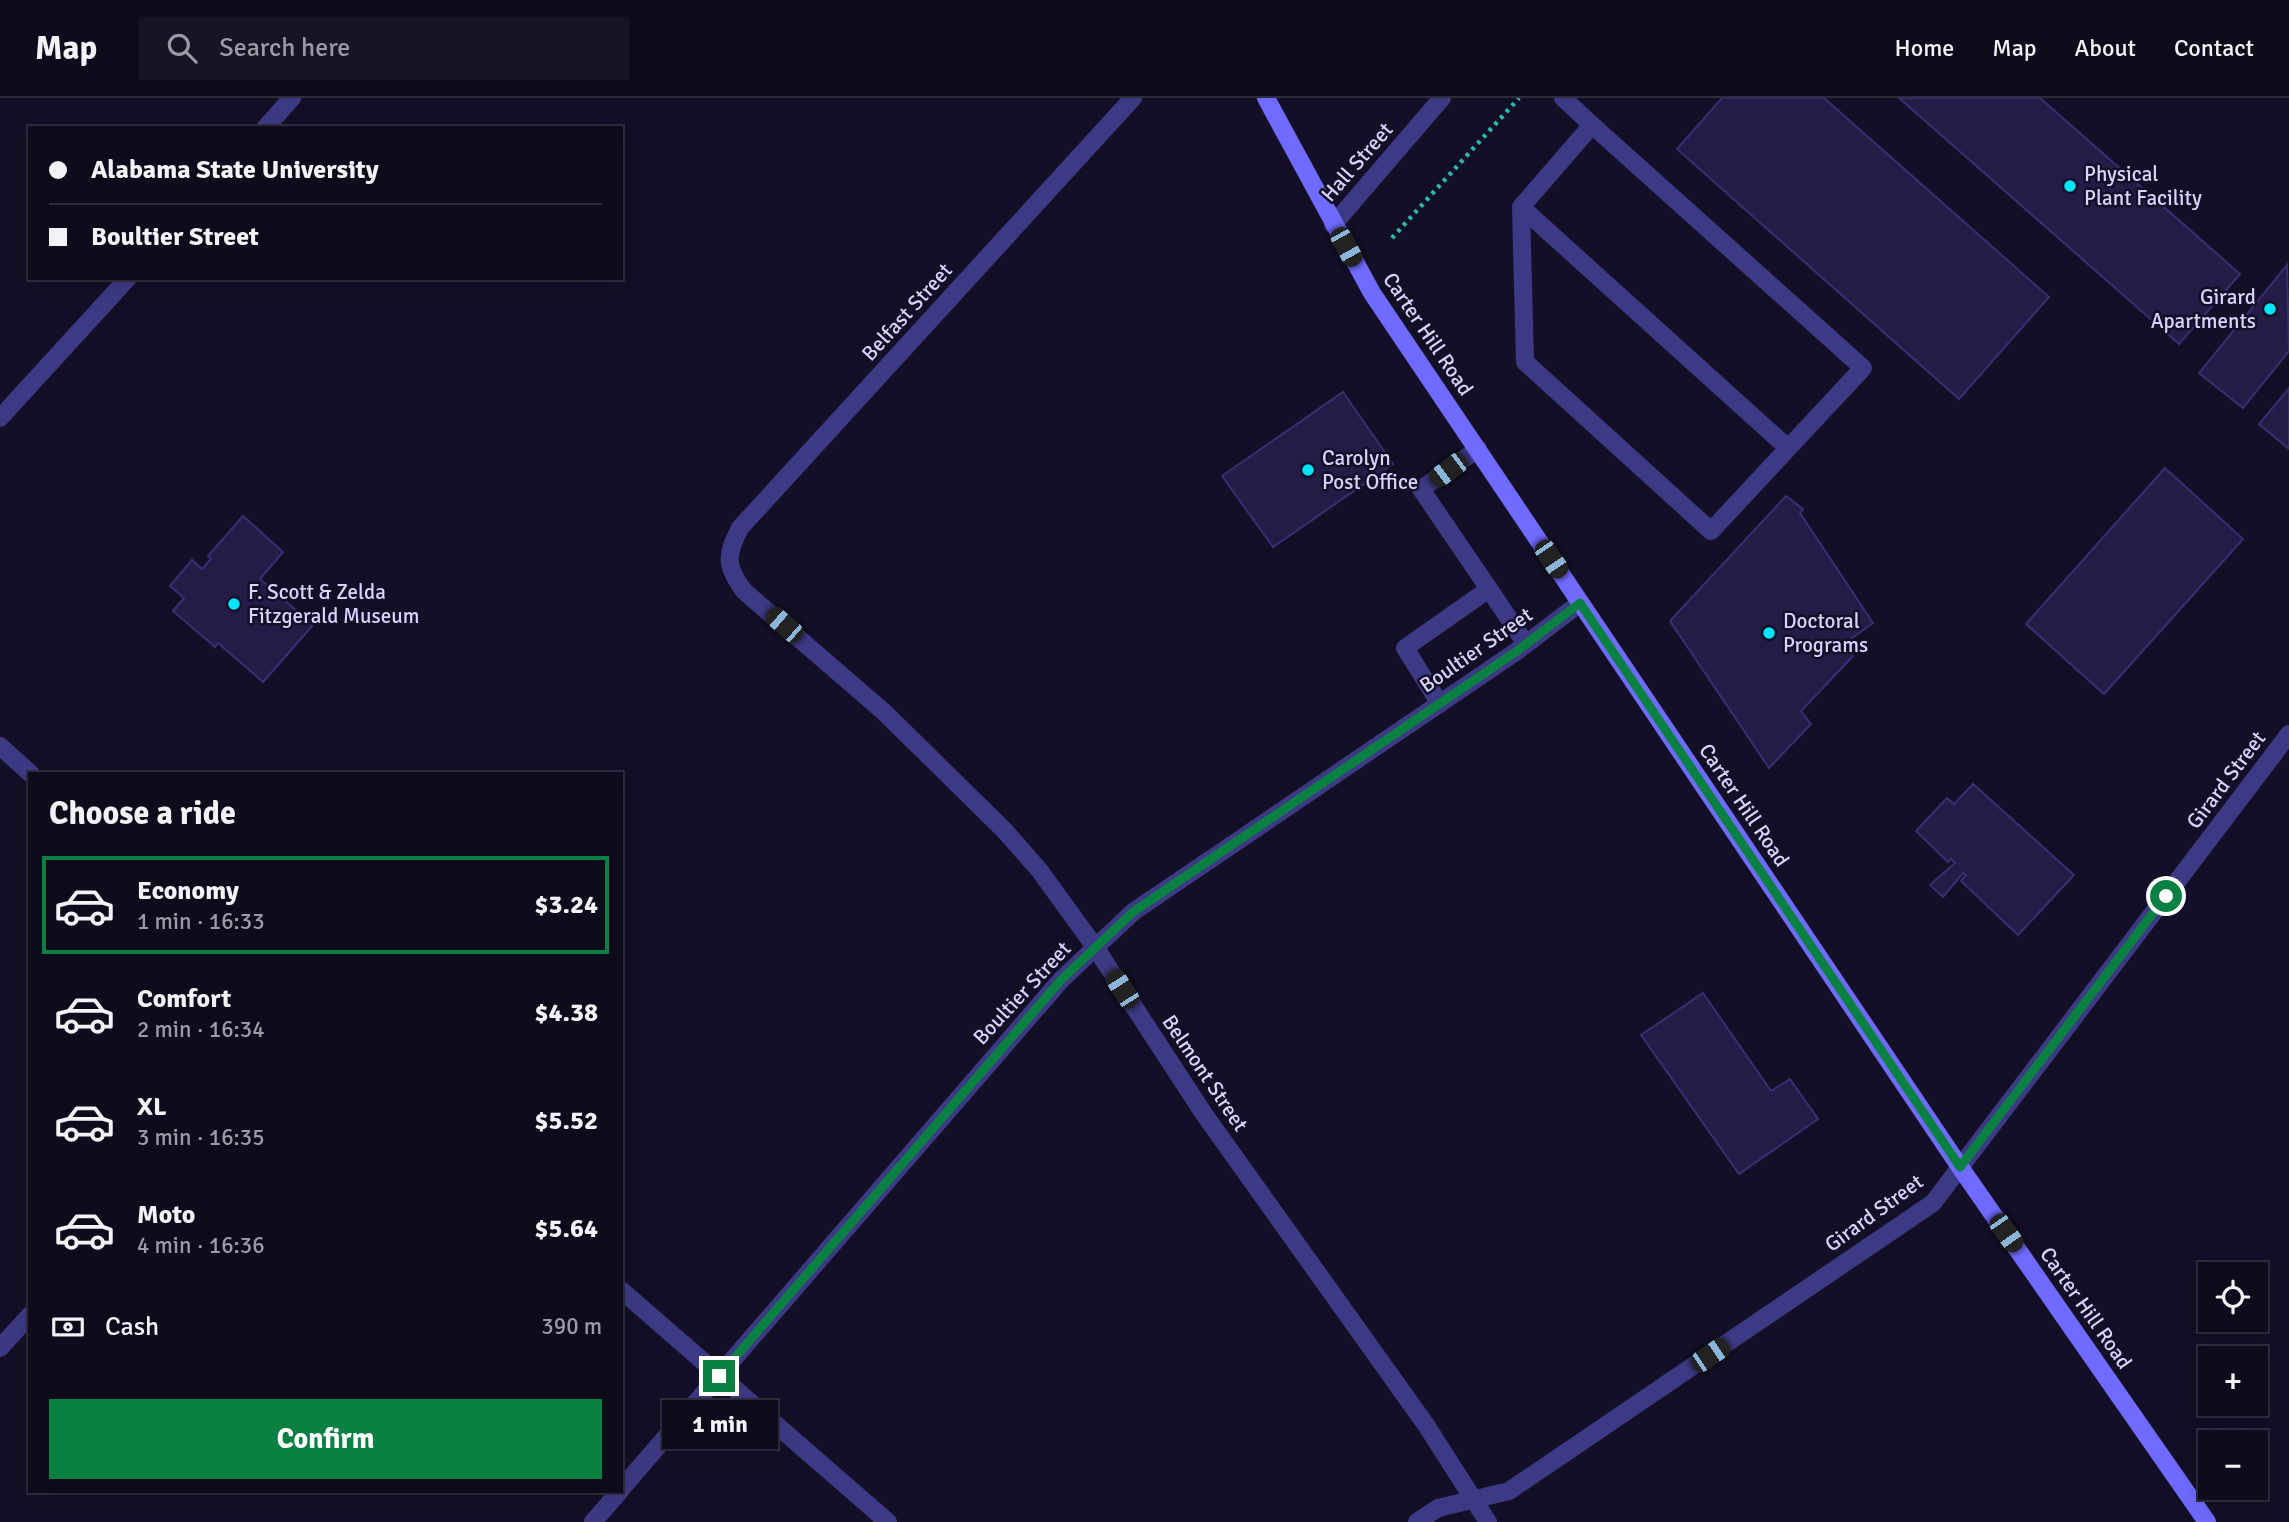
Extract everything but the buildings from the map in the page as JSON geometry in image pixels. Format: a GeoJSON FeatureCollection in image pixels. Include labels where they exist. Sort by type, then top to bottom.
{"type":"FeatureCollection","features":[{"type":"Feature","properties":{"kind":"main road","name":"Carter Hill Road"},"geometry":{"type":"LineString","coordinates":[[1266,98],[1372,293],[1960,1167],[2207,1522]]}},
{"type":"Feature","properties":{"kind":"street"},"geometry":{"type":"LineString","coordinates":[[267,126],[292,98]]}},
{"type":"Feature","properties":{"kind":"street","name":"Belfast Street"},"geometry":{"type":"LineString","coordinates":[[730,564],[729,549],[740,528],[1133,98]]}},
{"type":"Feature","properties":{"kind":"street","name":"Hall Street"},"geometry":{"type":"LineString","coordinates":[[1334,225],[1442,98]]}},
{"type":"Feature","properties":{"kind":"street"},"geometry":{"type":"LineString","coordinates":[[1563,98],[1863,368],[1711,531],[1525,362],[1521,207],[1592,125]]}},
{"type":"Feature","properties":{"kind":"street"},"geometry":{"type":"LineString","coordinates":[[1521,207],[1788,448]]}},
{"type":"Feature","properties":{"kind":"street"},"geometry":{"type":"LineString","coordinates":[[0,418],[126,280]]}},
{"type":"Feature","properties":{"kind":"street"},"geometry":{"type":"LineString","coordinates":[[1478,449],[1421,489],[1526,643]]}},
{"type":"Feature","properties":{"kind":"street","name":"Belmont Street"},"geometry":{"type":"LineString","coordinates":[[730,564],[733,576],[744,591],[884,712],[1004,830],[1040,871],[1095,947],[1204,1114],[1426,1425],[1488,1522]]}},
{"type":"Feature","properties":{"kind":"street"},"geometry":{"type":"LineString","coordinates":[[1440,704],[1405,648],[1489,589]]}},
{"type":"Feature","properties":{"kind":"street","name":"Boultier Street"},"geometry":{"type":"LineString","coordinates":[[623,1488],[962,1092],[1061,980],[1095,947],[1133,912],[1440,704],[1580,603]]}},
{"type":"Feature","properties":{"kind":"street","name":"Girard Street"},"geometry":{"type":"LineString","coordinates":[[1417,1522],[1438,1508],[1509,1491],[1933,1203],[2289,734]]}},
{"type":"Feature","properties":{"kind":"street"},"geometry":{"type":"LineString","coordinates":[[0,746],[29,772]]}},
{"type":"Feature","properties":{"kind":"street"},"geometry":{"type":"LineString","coordinates":[[623,1292],[888,1522]]}},
{"type":"Feature","properties":{"kind":"street"},"geometry":{"type":"LineString","coordinates":[[0,1348],[28,1317]]}},
{"type":"Feature","properties":{"kind":"street","name":"Boultier Street"},"geometry":{"type":"LineString","coordinates":[[593,1522],[618,1493]]}},
{"type":"Feature","properties":{"kind":"path"},"geometry":{"type":"LineString","coordinates":[[1392,238],[1519,98]]}},
{"type":"Feature","properties":{"kind":"place","name":"Physical Plant Facility"},"geometry":{"type":"Point","coordinates":[2070,186]}},
{"type":"Feature","properties":{"kind":"place","name":"Girard Apartments"},"geometry":{"type":"Point","coordinates":[2270,309]}},
{"type":"Feature","properties":{"kind":"place","name":"Carolyn Post Office"},"geometry":{"type":"Point","coordinates":[1308,470]}},
{"type":"Feature","properties":{"kind":"place","name":"F. Scott & Zelda Fitzgerald Museum"},"geometry":{"type":"Point","coordinates":[234,604]}},
{"type":"Feature","properties":{"kind":"place","name":"Doctoral Programs"},"geometry":{"type":"Point","coordinates":[1769,633]}},
{"type":"Feature","properties":{"kind":"route"},"geometry":{"type":"LineString","coordinates":[[719,1376],[1061,980],[1133,912],[1517,651],[1580,603],[1960,1167],[2166,896]]}}]}
